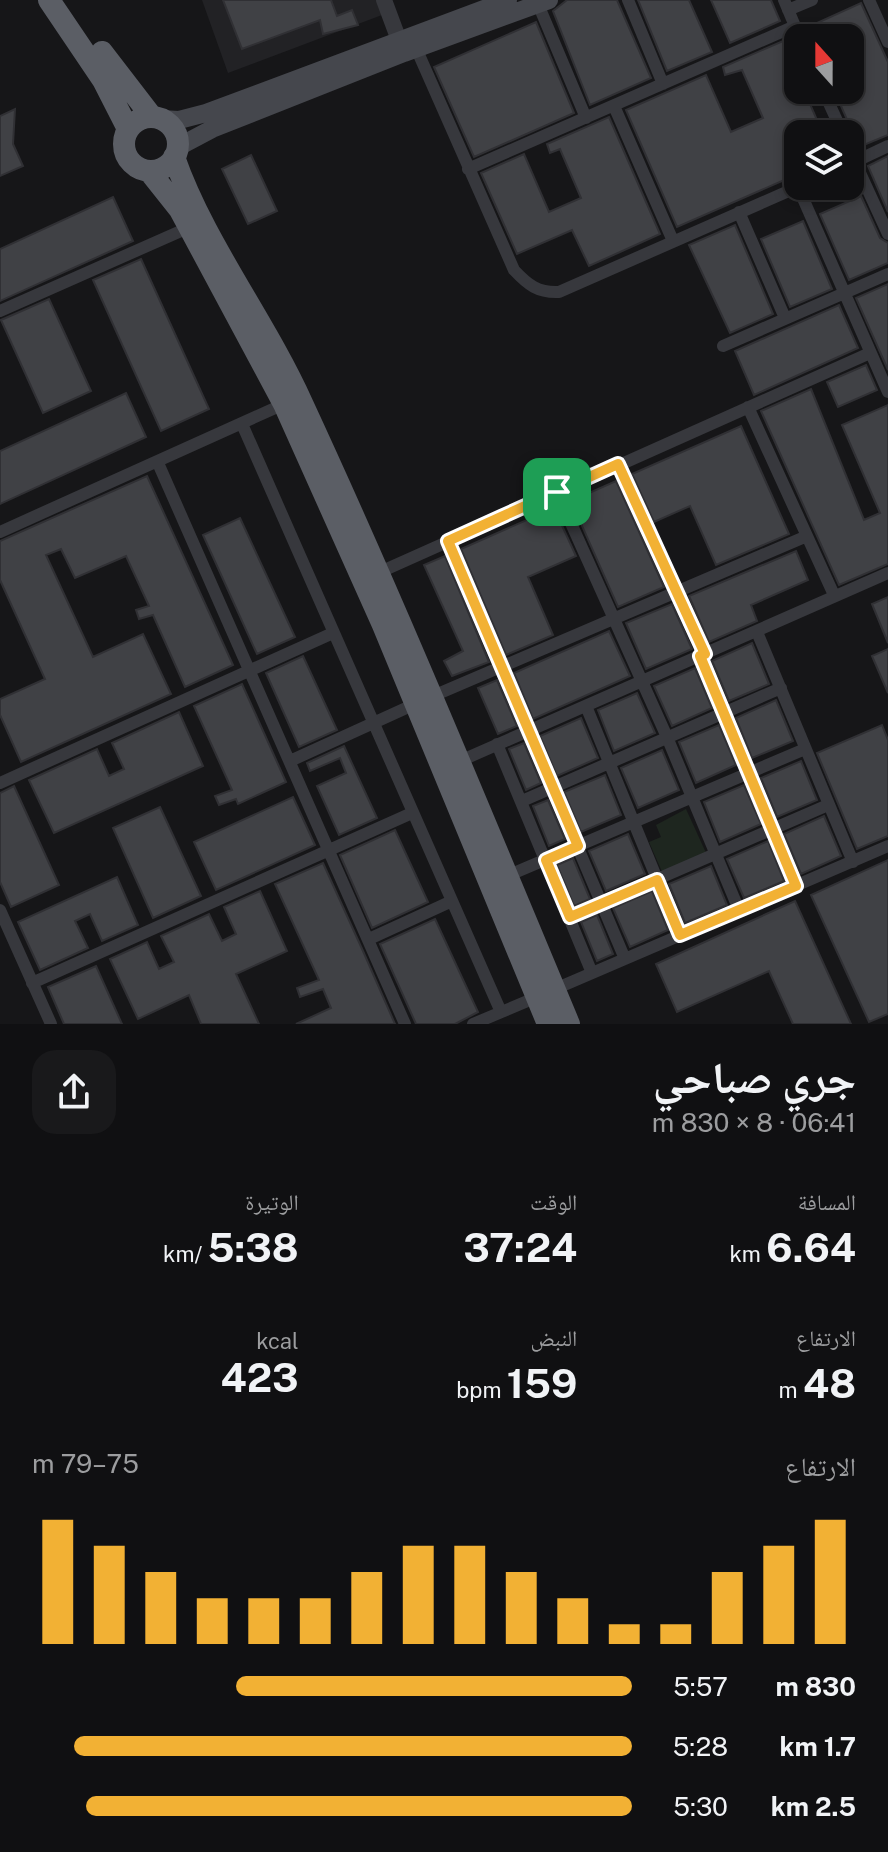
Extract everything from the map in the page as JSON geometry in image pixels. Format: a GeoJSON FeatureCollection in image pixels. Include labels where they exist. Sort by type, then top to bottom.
{"type":"FeatureCollection","features":[{"type":"Feature","properties":{"kind":"highway"},"geometry":{"type":"LineString","coordinates":[[49,0],[103,80],[128,129]]}},
{"type":"Feature","properties":{"kind":"highway"},"geometry":{"type":"LineString","coordinates":[[67,0],[127,89],[174,130],[176,152],[194,203],[289,374],[380,572],[424,700],[460,761],[507,876],[546,993],[548,1024]]}},
{"type":"Feature","properties":{"kind":"highway"},"geometry":{"type":"LineString","coordinates":[[157,118],[139,120],[128,129],[124,147],[128,158],[137,167],[149,171],[166,190],[190,227],[284,404],[424,700],[546,993],[569,1024]]}},
{"type":"Feature","properties":{"kind":"highway"},"geometry":{"type":"LineString","coordinates":[[149,171],[166,166],[176,152]]}},
{"type":"Feature","properties":{"kind":"main road"},"geometry":{"type":"LineString","coordinates":[[176,152],[212,129],[508,0]]}},
{"type":"Feature","properties":{"kind":"main road"},"geometry":{"type":"LineString","coordinates":[[157,118],[179,120],[206,113],[543,2]]}},
{"type":"Feature","properties":{"kind":"street"},"geometry":{"type":"LineString","coordinates":[[384,0],[514,270],[529,285],[544,293],[559,292],[784,192]]}},
{"type":"Feature","properties":{"kind":"street"},"geometry":{"type":"LineString","coordinates":[[628,0],[663,84]]}},
{"type":"Feature","properties":{"kind":"street"},"geometry":{"type":"LineString","coordinates":[[794,24],[786,5],[812,0]]}},
{"type":"Feature","properties":{"kind":"street"},"geometry":{"type":"LineString","coordinates":[[869,0],[888,42]]}},
{"type":"Feature","properties":{"kind":"street"},"geometry":{"type":"LineString","coordinates":[[543,2],[586,118]]}},
{"type":"Feature","properties":{"kind":"street"},"geometry":{"type":"LineString","coordinates":[[468,169],[663,84],[784,37]]}},
{"type":"Feature","properties":{"kind":"street"},"geometry":{"type":"LineString","coordinates":[[614,106],[673,241]]}},
{"type":"Feature","properties":{"kind":"street"},"geometry":{"type":"LineString","coordinates":[[864,155],[888,146]]}},
{"type":"Feature","properties":{"kind":"street"},"geometry":{"type":"LineString","coordinates":[[864,184],[888,234]]}},
{"type":"Feature","properties":{"kind":"street"},"geometry":{"type":"LineString","coordinates":[[805,200],[888,392]]}},
{"type":"Feature","properties":{"kind":"street"},"geometry":{"type":"LineString","coordinates":[[739,212],[785,318]]}},
{"type":"Feature","properties":{"kind":"street"},"geometry":{"type":"LineString","coordinates":[[0,311],[190,227]]}},
{"type":"Feature","properties":{"kind":"street"},"geometry":{"type":"LineString","coordinates":[[723,346],[888,274]]}},
{"type":"Feature","properties":{"kind":"street"},"geometry":{"type":"LineString","coordinates":[[380,572],[870,353]]}},
{"type":"Feature","properties":{"kind":"street"},"geometry":{"type":"LineString","coordinates":[[0,532],[284,404]]}},
{"type":"Feature","properties":{"kind":"street"},"geometry":{"type":"LineString","coordinates":[[748,407],[834,595]]}},
{"type":"Feature","properties":{"kind":"street"},"geometry":{"type":"LineString","coordinates":[[242,424],[501,1012]]}},
{"type":"Feature","properties":{"kind":"street"},"geometry":{"type":"LineString","coordinates":[[158,463],[405,1024]]}},
{"type":"Feature","properties":{"kind":"street"},"geometry":{"type":"LineString","coordinates":[[618,464],[677,591],[796,886]]}},
{"type":"Feature","properties":{"kind":"street"},"geometry":{"type":"LineString","coordinates":[[557,492],[667,737],[739,910]]}},
{"type":"Feature","properties":{"kind":"street"},"geometry":{"type":"LineString","coordinates":[[290,761],[373,722],[807,536]]}},
{"type":"Feature","properties":{"kind":"street"},"geometry":{"type":"LineString","coordinates":[[448,541],[625,959]]}},
{"type":"Feature","properties":{"kind":"street"},"geometry":{"type":"LineString","coordinates":[[460,761],[888,573]]}},
{"type":"Feature","properties":{"kind":"street"},"geometry":{"type":"LineString","coordinates":[[757,632],[853,862]]}},
{"type":"Feature","properties":{"kind":"street"},"geometry":{"type":"LineString","coordinates":[[0,783],[333,633]]}},
{"type":"Feature","properties":{"kind":"street"},"geometry":{"type":"LineString","coordinates":[[522,801],[781,688]]}},
{"type":"Feature","properties":{"kind":"street"},"geometry":{"type":"LineString","coordinates":[[586,706],[680,935]]}},
{"type":"Feature","properties":{"kind":"street"},"geometry":{"type":"LineString","coordinates":[[497,744],[592,973]]}},
{"type":"Feature","properties":{"kind":"street"},"geometry":{"type":"LineString","coordinates":[[507,876],[805,749]]}},
{"type":"Feature","properties":{"kind":"street"},"geometry":{"type":"LineString","coordinates":[[570,917],[828,805]]}},
{"type":"Feature","properties":{"kind":"street"},"geometry":{"type":"LineString","coordinates":[[32,983],[412,813]]}},
{"type":"Feature","properties":{"kind":"street"},"geometry":{"type":"LineString","coordinates":[[473,1024],[888,846]]}},
{"type":"Feature","properties":{"kind":"street"},"geometry":{"type":"LineString","coordinates":[[369,939],[452,901]]}},
{"type":"Feature","properties":{"kind":"street"},"geometry":{"type":"LineString","coordinates":[[0,910],[51,1024]]}},
{"type":"Feature","properties":{"kind":"shaded area"},"geometry":{"type":"Polygon","coordinates":[[[202,0],[376,0],[382,15],[228,73],[202,0]]]}},
{"type":"Feature","properties":{"kind":"shaded area"},"geometry":{"type":"Polygon","coordinates":[[[686,809],[707,855],[663,874],[649,842],[661,837],[656,825],[686,809]]]}},
{"type":"Feature","properties":{"kind":"building"},"geometry":{"type":"Polygon","coordinates":[[[223,0],[331,0],[337,16],[352,10],[358,25],[323,34],[320,20],[242,49],[223,0]]]}},
{"type":"Feature","properties":{"kind":"building"},"geometry":{"type":"Polygon","coordinates":[[[567,0],[617,0],[651,78],[590,105],[553,11],[567,0]]]}},
{"type":"Feature","properties":{"kind":"building"},"geometry":{"type":"Polygon","coordinates":[[[638,0],[689,0],[712,52],[667,71],[638,0]]]}},
{"type":"Feature","properties":{"kind":"building"},"geometry":{"type":"Polygon","coordinates":[[[711,0],[771,0],[780,21],[730,43],[711,0]]]}},
{"type":"Feature","properties":{"kind":"building"},"geometry":{"type":"Polygon","coordinates":[[[861,3],[888,62],[888,135],[864,145],[864,120],[847,120],[840,104],[864,104],[864,24],[815,24],[861,3]]]}},
{"type":"Feature","properties":{"kind":"building"},"geometry":{"type":"Polygon","coordinates":[[[536,22],[574,113],[474,157],[434,67],[536,22]]]}},
{"type":"Feature","properties":{"kind":"building"},"geometry":{"type":"Polygon","coordinates":[[[783,41],[784,104],[810,104],[817,120],[784,120],[784,180],[677,227],[626,110],[706,75],[731,132],[763,118],[742,70],[725,75],[723,67],[783,41]]]}},
{"type":"Feature","properties":{"kind":"building"},"geometry":{"type":"Polygon","coordinates":[[[15,109],[13,144],[23,166],[0,176],[0,116],[15,109]]]}},
{"type":"Feature","properties":{"kind":"building"},"geometry":{"type":"Polygon","coordinates":[[[609,117],[660,234],[589,266],[572,230],[517,254],[481,173],[524,154],[549,212],[581,198],[560,149],[550,153],[547,144],[609,117]]]}},
{"type":"Feature","properties":{"kind":"building"},"geometry":{"type":"Polygon","coordinates":[[[251,155],[277,211],[248,224],[222,169],[251,155]]]}},
{"type":"Feature","properties":{"kind":"building"},"geometry":{"type":"Polygon","coordinates":[[[888,156],[888,212],[868,166],[888,156]]]}},
{"type":"Feature","properties":{"kind":"building"},"geometry":{"type":"Polygon","coordinates":[[[113,197],[133,241],[0,301],[0,249],[113,197]]]}},
{"type":"Feature","properties":{"kind":"building"},"geometry":{"type":"Polygon","coordinates":[[[852,200],[863,200],[880,238],[888,243],[888,263],[849,280],[820,214],[852,200]]]}},
{"type":"Feature","properties":{"kind":"building"},"geometry":{"type":"Polygon","coordinates":[[[803,221],[832,289],[790,307],[761,239],[803,221]]]}},
{"type":"Feature","properties":{"kind":"building"},"geometry":{"type":"Polygon","coordinates":[[[735,225],[773,314],[730,333],[689,245],[735,225]]]}},
{"type":"Feature","properties":{"kind":"building"},"geometry":{"type":"Polygon","coordinates":[[[141,259],[209,409],[161,431],[93,280],[141,259]]]}},
{"type":"Feature","properties":{"kind":"building"},"geometry":{"type":"Polygon","coordinates":[[[888,284],[888,370],[856,298],[888,284]]]}},
{"type":"Feature","properties":{"kind":"building"},"geometry":{"type":"Polygon","coordinates":[[[49,299],[91,391],[43,413],[1,320],[49,299]]]}},
{"type":"Feature","properties":{"kind":"building"},"geometry":{"type":"Polygon","coordinates":[[[839,305],[858,348],[754,395],[735,351],[839,305]]]}},
{"type":"Feature","properties":{"kind":"building"},"geometry":{"type":"Polygon","coordinates":[[[866,365],[877,390],[838,407],[827,382],[866,365]]]}},
{"type":"Feature","properties":{"kind":"building"},"geometry":{"type":"Polygon","coordinates":[[[811,389],[864,520],[880,513],[842,425],[888,405],[888,564],[839,585],[761,411],[811,389]]]}},
{"type":"Feature","properties":{"kind":"building"},"geometry":{"type":"Polygon","coordinates":[[[126,393],[146,437],[0,504],[0,451],[126,393]]]}},
{"type":"Feature","properties":{"kind":"building"},"geometry":{"type":"Polygon","coordinates":[[[741,426],[789,534],[716,565],[690,506],[654,522],[632,474],[741,426]]]}},
{"type":"Feature","properties":{"kind":"building"},"geometry":{"type":"Polygon","coordinates":[[[147,476],[233,665],[185,687],[153,615],[139,619],[136,610],[149,606],[126,556],[75,578],[61,549],[46,555],[93,657],[143,634],[171,694],[21,762],[0,715],[0,699],[45,679],[0,580],[0,541],[147,476]]]}},
{"type":"Feature","properties":{"kind":"building"},"geometry":{"type":"Polygon","coordinates":[[[616,481],[664,587],[618,607],[571,501],[616,481]]]}},
{"type":"Feature","properties":{"kind":"building"},"geometry":{"type":"Polygon","coordinates":[[[554,508],[576,556],[528,577],[553,635],[506,655],[461,549],[554,508]]]}},
{"type":"Feature","properties":{"kind":"building"},"geometry":{"type":"Polygon","coordinates":[[[240,518],[295,637],[257,654],[203,535],[240,518]]]}},
{"type":"Feature","properties":{"kind":"building"},"geometry":{"type":"Polygon","coordinates":[[[796,551],[808,580],[751,605],[757,621],[709,642],[689,596],[796,551]]]}},
{"type":"Feature","properties":{"kind":"building"},"geometry":{"type":"Polygon","coordinates":[[[445,556],[489,662],[452,676],[444,661],[463,651],[424,565],[445,556]]]}},
{"type":"Feature","properties":{"kind":"building"},"geometry":{"type":"Polygon","coordinates":[[[888,597],[888,643],[872,604],[888,597]]]}},
{"type":"Feature","properties":{"kind":"building"},"geometry":{"type":"Polygon","coordinates":[[[672,604],[692,649],[646,669],[626,623],[672,604]]]}},
{"type":"Feature","properties":{"kind":"building"},"geometry":{"type":"Polygon","coordinates":[[[609,631],[630,676],[533,719],[514,673],[609,631]]]}},
{"type":"Feature","properties":{"kind":"building"},"geometry":{"type":"Polygon","coordinates":[[[752,643],[769,684],[729,701],[712,661],[752,643]]]}},
{"type":"Feature","properties":{"kind":"building"},"geometry":{"type":"Polygon","coordinates":[[[888,649],[888,693],[872,656],[888,649]]]}},
{"type":"Feature","properties":{"kind":"building"},"geometry":{"type":"Polygon","coordinates":[[[303,656],[337,730],[299,747],[266,673],[303,656]]]}},
{"type":"Feature","properties":{"kind":"building"},"geometry":{"type":"Polygon","coordinates":[[[695,668],[712,708],[672,726],[654,686],[695,668]]]}},
{"type":"Feature","properties":{"kind":"building"},"geometry":{"type":"Polygon","coordinates":[[[497,680],[517,726],[498,734],[478,688],[497,680]]]}},
{"type":"Feature","properties":{"kind":"building"},"geometry":{"type":"Polygon","coordinates":[[[242,684],[286,782],[238,804],[236,799],[219,805],[215,796],[232,790],[194,706],[242,684]]]}},
{"type":"Feature","properties":{"kind":"building"},"geometry":{"type":"Polygon","coordinates":[[[637,693],[655,733],[614,751],[598,710],[637,693]]]}},
{"type":"Feature","properties":{"kind":"building"},"geometry":{"type":"Polygon","coordinates":[[[776,700],[793,741],[752,758],[736,718],[776,700]]]}},
{"type":"Feature","properties":{"kind":"building"},"geometry":{"type":"Polygon","coordinates":[[[179,712],[203,766],[54,833],[29,780],[97,749],[109,776],[124,769],[112,743],[179,712]]]}},
{"type":"Feature","properties":{"kind":"building"},"geometry":{"type":"Polygon","coordinates":[[[581,718],[598,758],[557,776],[540,736],[581,718]]]}},
{"type":"Feature","properties":{"kind":"building"},"geometry":{"type":"Polygon","coordinates":[[[719,725],[736,765],[696,783],[679,742],[719,725]]]}},
{"type":"Feature","properties":{"kind":"building"},"geometry":{"type":"Polygon","coordinates":[[[882,725],[888,740],[888,836],[857,849],[817,753],[882,725]]]}},
{"type":"Feature","properties":{"kind":"building"},"geometry":{"type":"Polygon","coordinates":[[[524,743],[541,783],[526,790],[509,749],[524,743]]]}},
{"type":"Feature","properties":{"kind":"building"},"geometry":{"type":"Polygon","coordinates":[[[344,746],[377,818],[339,835],[317,786],[346,773],[340,758],[310,771],[307,763],[344,746]]]}},
{"type":"Feature","properties":{"kind":"building"},"geometry":{"type":"Polygon","coordinates":[[[662,750],[679,790],[638,808],[621,768],[662,750]]]}},
{"type":"Feature","properties":{"kind":"building"},"geometry":{"type":"Polygon","coordinates":[[[801,761],[817,800],[777,817],[761,778],[801,761]]]}},
{"type":"Feature","properties":{"kind":"building"},"geometry":{"type":"Polygon","coordinates":[[[605,775],[621,815],[581,832],[564,792],[605,775]]]}},
{"type":"Feature","properties":{"kind":"building"},"geometry":{"type":"Polygon","coordinates":[[[744,785],[761,824],[720,842],[704,802],[744,785]]]}},
{"type":"Feature","properties":{"kind":"building"},"geometry":{"type":"Polygon","coordinates":[[[14,786],[59,885],[11,907],[0,882],[0,793],[14,786]]]}},
{"type":"Feature","properties":{"kind":"building"},"geometry":{"type":"Polygon","coordinates":[[[293,797],[315,845],[216,890],[194,842],[293,797]]]}},
{"type":"Feature","properties":{"kind":"building"},"geometry":{"type":"Polygon","coordinates":[[[548,800],[565,839],[549,846],[533,806],[548,800]]]}},
{"type":"Feature","properties":{"kind":"building"},"geometry":{"type":"Polygon","coordinates":[[[160,807],[201,896],[153,918],[113,828],[160,807]]]}},
{"type":"Feature","properties":{"kind":"building"},"geometry":{"type":"Polygon","coordinates":[[[824,816],[841,856],[801,874],[784,834],[824,816]]]}},
{"type":"Feature","properties":{"kind":"building"},"geometry":{"type":"Polygon","coordinates":[[[395,830],[428,902],[372,928],[340,855],[395,830]]]}},
{"type":"Feature","properties":{"kind":"building"},"geometry":{"type":"Polygon","coordinates":[[[628,834],[645,874],[606,891],[589,851],[628,834]]]}},
{"type":"Feature","properties":{"kind":"building"},"geometry":{"type":"Polygon","coordinates":[[[768,841],[784,881],[744,898],[727,859],[768,841]]]}},
{"type":"Feature","properties":{"kind":"building"},"geometry":{"type":"Polygon","coordinates":[[[573,858],[590,899],[574,906],[557,865],[573,858]]]}},
{"type":"Feature","properties":{"kind":"building"},"geometry":{"type":"Polygon","coordinates":[[[888,860],[888,1014],[869,1022],[811,895],[888,860]]]}},
{"type":"Feature","properties":{"kind":"building"},"geometry":{"type":"Polygon","coordinates":[[[323,863],[395,1024],[296,1024],[331,1008],[323,989],[300,997],[297,988],[319,980],[275,884],[323,863]]]}},
{"type":"Feature","properties":{"kind":"building"},"geometry":{"type":"Polygon","coordinates":[[[711,866],[727,905],[685,923],[669,884],[711,866]]]}},
{"type":"Feature","properties":{"kind":"building"},"geometry":{"type":"Polygon","coordinates":[[[117,877],[138,925],[102,941],[90,914],[75,921],[88,948],[40,970],[18,922],[117,877]]]}},
{"type":"Feature","properties":{"kind":"building"},"geometry":{"type":"Polygon","coordinates":[[[260,891],[287,951],[236,974],[259,1024],[201,1024],[189,995],[138,1019],[110,959],[147,942],[159,969],[174,962],[161,936],[209,914],[222,941],[236,934],[224,907],[260,891]]]}},
{"type":"Feature","properties":{"kind":"building"},"geometry":{"type":"Polygon","coordinates":[[[652,891],[668,930],[630,947],[613,908],[652,891]]]}},
{"type":"Feature","properties":{"kind":"building"},"geometry":{"type":"Polygon","coordinates":[[[795,901],[851,1024],[793,1024],[769,971],[677,1012],[656,964],[795,901]]]}},
{"type":"Feature","properties":{"kind":"building"},"geometry":{"type":"Polygon","coordinates":[[[597,915],[613,954],[597,961],[581,922],[597,915]]]}},
{"type":"Feature","properties":{"kind":"building"},"geometry":{"type":"Polygon","coordinates":[[[435,919],[478,1012],[455,1024],[416,1024],[380,944],[435,919]]]}},
{"type":"Feature","properties":{"kind":"building"},"geometry":{"type":"Polygon","coordinates":[[[96,966],[122,1024],[64,1024],[48,987],[96,966]]]}},
{"type":"Feature","properties":{"kind":"route"},"geometry":{"type":"LineString","coordinates":[[618,464],[705,654],[700,656],[796,886],[680,935],[657,880],[570,917],[546,860],[578,846],[448,541],[557,492],[618,464]]}}]}
